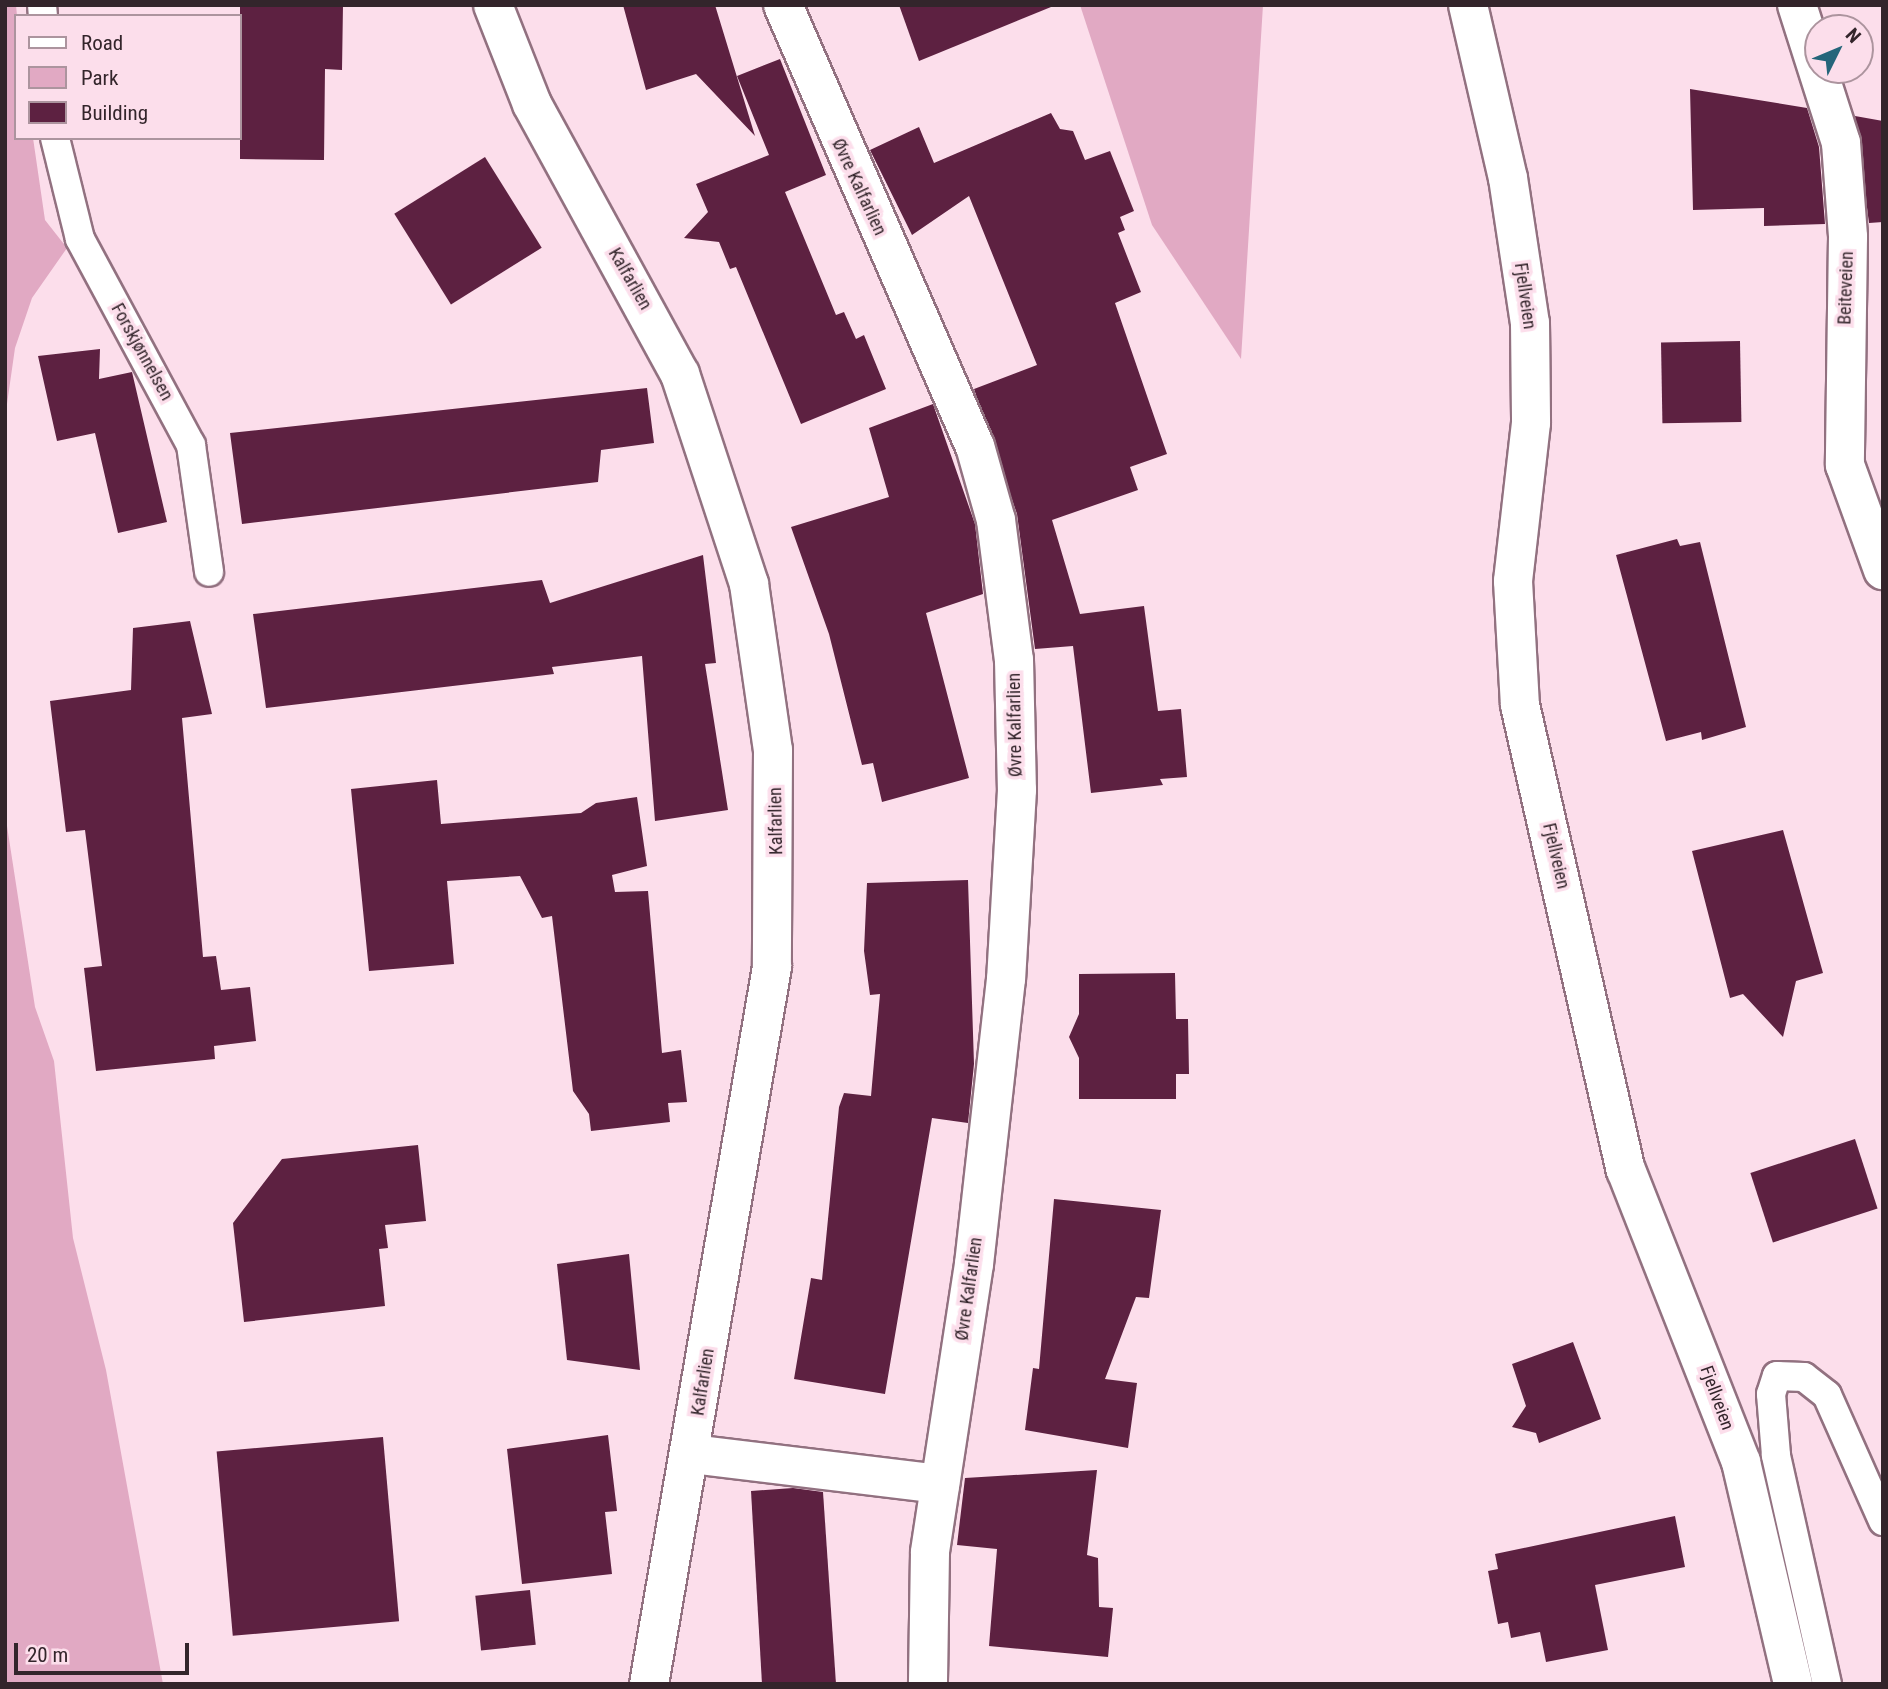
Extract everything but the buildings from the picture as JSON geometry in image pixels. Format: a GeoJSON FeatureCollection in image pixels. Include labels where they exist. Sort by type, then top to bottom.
{"type":"FeatureCollection","features":[{"type":"Feature","properties":{"kind":"street","name":"Kalfarlien"},"geometry":{"type":"LineString","coordinates":[[493,5],[532,104],[680,374],[749,584],[761,656],[777,830],[772,967],[691,1454],[649,1684]]}},
{"type":"Feature","properties":{"kind":"street","name":"Øvre Kalfarlien"},"geometry":{"type":"LineString","coordinates":[[783,5],[837,141],[950,377],[996,520],[1008,596],[1017,790],[1006,979],[930,1553],[928,1684]]}},
{"type":"Feature","properties":{"kind":"street","name":"Fjellveien"},"geometry":{"type":"LineString","coordinates":[[1468,5],[1508,178],[1530,323],[1531,423],[1513,581],[1520,705],[1626,1170],[1741,1462],[1793,1684]]}},
{"type":"Feature","properties":{"kind":"street","name":"Beiteveien"},"geometry":{"type":"LineString","coordinates":[[1797,5],[1841,143],[1848,236],[1845,465],[1883,570]]}},
{"type":"Feature","properties":{"kind":"street"},"geometry":{"type":"LineString","coordinates":[[691,1454],[940,1484]]}},
{"type":"Feature","properties":{"kind":"lane","name":"Forskjønnelsen"},"geometry":{"type":"LineString","coordinates":[[55,140],[80,239],[191,445],[209,572]]}},
{"type":"Feature","properties":{"kind":"lane"},"geometry":{"type":"LineString","coordinates":[[1827,1684],[1776,1455],[1771,1395],[1777,1376],[1804,1377],[1827,1395],[1883,1521]]}},
{"type":"Feature","properties":{"kind":"green space"},"geometry":{"type":"Polygon","coordinates":[[[5,5],[16,5],[14,140],[33,140],[45,220],[67,248],[32,298],[15,348],[5,418],[5,5]]]}},
{"type":"Feature","properties":{"kind":"green space"},"geometry":{"type":"Polygon","coordinates":[[[1080,5],[1263,5],[1241,359],[1152,225],[1080,5]]]}},
{"type":"Feature","properties":{"kind":"green space"},"geometry":{"type":"Polygon","coordinates":[[[5,813],[35,1007],[54,1061],[73,1238],[106,1370],[163,1684],[5,1684],[5,813]]]}}]}
